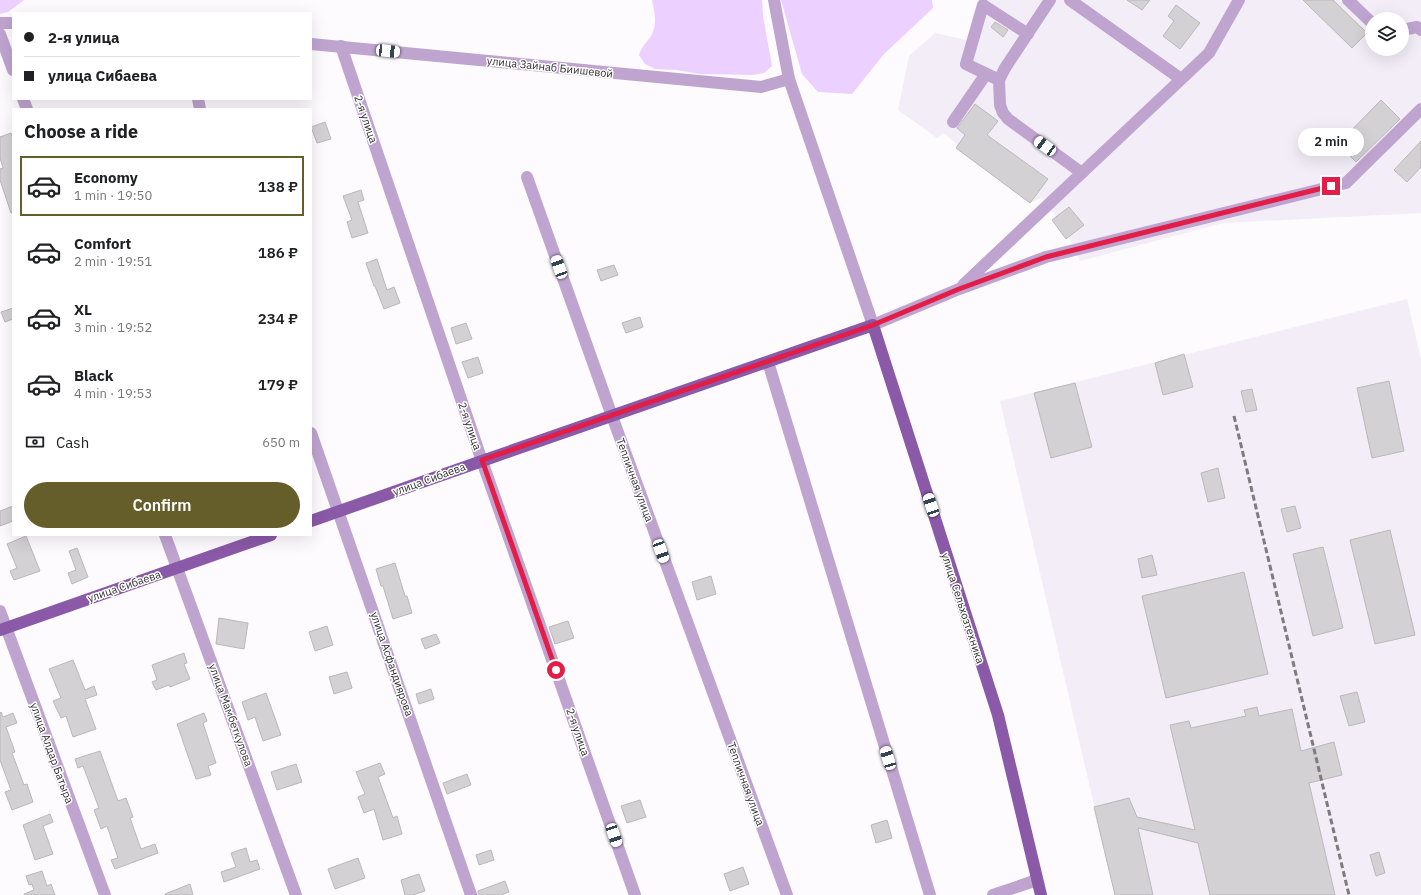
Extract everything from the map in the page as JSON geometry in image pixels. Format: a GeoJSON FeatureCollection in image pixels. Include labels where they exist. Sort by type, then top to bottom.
{"type":"FeatureCollection","features":[{"type":"Feature","properties":{"kind":"main road","name":"улица Сибаева"},"geometry":{"type":"LineString","coordinates":[[312,521],[482,460],[873,325]]}},
{"type":"Feature","properties":{"kind":"main road","name":"улица Сельхозтехника"},"geometry":{"type":"LineString","coordinates":[[873,325],[998,716],[1041,895]]}},
{"type":"Feature","properties":{"kind":"main road","name":"улица Сибаева"},"geometry":{"type":"LineString","coordinates":[[3,629],[268,536]]}},
{"type":"Feature","properties":{"kind":"street"},"geometry":{"type":"LineString","coordinates":[[774,0],[789,79],[873,325]]}},
{"type":"Feature","properties":{"kind":"street"},"geometry":{"type":"LineString","coordinates":[[1050,0],[1005,68],[999,80],[1000,105],[1003,113],[1008,119],[1082,173]]}},
{"type":"Feature","properties":{"kind":"street"},"geometry":{"type":"LineString","coordinates":[[1070,0],[1181,79]]}},
{"type":"Feature","properties":{"kind":"street"},"geometry":{"type":"LineString","coordinates":[[959,289],[1209,53],[1239,0]]}},
{"type":"Feature","properties":{"kind":"street"},"geometry":{"type":"LineString","coordinates":[[1348,0],[1365,16]]}},
{"type":"Feature","properties":{"kind":"street"},"geometry":{"type":"LineString","coordinates":[[999,80],[966,64],[984,4],[1028,34]]}},
{"type":"Feature","properties":{"kind":"street"},"geometry":{"type":"LineString","coordinates":[[0,23],[12,23]]}},
{"type":"Feature","properties":{"kind":"street"},"geometry":{"type":"LineString","coordinates":[[1409,29],[1417,27],[1421,30]]}},
{"type":"Feature","properties":{"kind":"street"},"geometry":{"type":"LineString","coordinates":[[0,34],[12,67]]}},
{"type":"Feature","properties":{"kind":"street","name":"улица Зайнаб Биишевой"},"geometry":{"type":"LineString","coordinates":[[312,44],[761,87],[789,79]]}},
{"type":"Feature","properties":{"kind":"street","name":"2-я улица"},"geometry":{"type":"LineString","coordinates":[[341,46],[482,460],[635,895]]}},
{"type":"Feature","properties":{"kind":"street"},"geometry":{"type":"LineString","coordinates":[[953,122],[986,74]]}},
{"type":"Feature","properties":{"kind":"street","name":"улица Сибаева"},"geometry":{"type":"LineString","coordinates":[[873,325],[959,289],[1046,257],[1346,183],[1421,109]]}},
{"type":"Feature","properties":{"kind":"street","name":"Тепличная улица"},"geometry":{"type":"LineString","coordinates":[[527,177],[786,895]]}},
{"type":"Feature","properties":{"kind":"street"},"geometry":{"type":"LineString","coordinates":[[768,362],[930,895]]}},
{"type":"Feature","properties":{"kind":"street","name":"улица Асфандиярова"},"geometry":{"type":"LineString","coordinates":[[312,436],[472,895]]}},
{"type":"Feature","properties":{"kind":"street","name":"улица Мамбеткулова"},"geometry":{"type":"LineString","coordinates":[[165,536],[296,895]]}},
{"type":"Feature","properties":{"kind":"street","name":"улица Алдар Батыра"},"geometry":{"type":"LineString","coordinates":[[0,611],[3,629],[105,895]]}},
{"type":"Feature","properties":{"kind":"street"},"geometry":{"type":"LineString","coordinates":[[993,895],[1037,880]]}},
{"type":"Feature","properties":{"kind":"shaded area"},"geometry":{"type":"Polygon","coordinates":[[[0,0],[24,0],[8,12],[0,14],[0,0]]]}},
{"type":"Feature","properties":{"kind":"shaded area"},"geometry":{"type":"Polygon","coordinates":[[[652,0],[762,0],[763,16],[772,66],[764,73],[753,75],[699,74],[677,70],[655,69],[645,64],[639,55],[654,30],[655,15],[652,0]]]}},
{"type":"Feature","properties":{"kind":"shaded area"},"geometry":{"type":"Polygon","coordinates":[[[781,0],[932,0],[933,8],[884,54],[852,94],[818,92],[802,74],[781,0]]]}},
{"type":"Feature","properties":{"kind":"shaded area"},"geometry":{"type":"Polygon","coordinates":[[[978,0],[1421,0],[1421,213],[1223,223],[1080,261],[1069,237],[1066,239],[1052,220],[1056,216],[1042,198],[1030,203],[956,148],[958,145],[943,133],[937,138],[898,110],[909,56],[935,33],[967,40],[978,0]]]}},
{"type":"Feature","properties":{"kind":"shaded area"},"geometry":{"type":"Polygon","coordinates":[[[1407,299],[1421,359],[1421,895],[1115,895],[1000,401],[1407,299]]]}},
{"type":"Feature","properties":{"kind":"building"},"geometry":{"type":"Polygon","coordinates":[[[1127,0],[1150,0],[1142,10],[1127,0]]]}},
{"type":"Feature","properties":{"kind":"building"},"geometry":{"type":"Polygon","coordinates":[[[1303,0],[1333,0],[1365,31],[1365,35],[1352,48],[1303,0]]]}},
{"type":"Feature","properties":{"kind":"building"},"geometry":{"type":"Polygon","coordinates":[[[1176,5],[1200,23],[1180,49],[1163,36],[1174,21],[1168,16],[1176,5]]]}},
{"type":"Feature","properties":{"kind":"building"},"geometry":{"type":"Polygon","coordinates":[[[995,22],[1008,30],[1003,37],[991,27],[995,22]]]}},
{"type":"Feature","properties":{"kind":"building"},"geometry":{"type":"Polygon","coordinates":[[[1381,100],[1400,119],[1356,162],[1338,144],[1381,100]]]}},
{"type":"Feature","properties":{"kind":"building"},"geometry":{"type":"Polygon","coordinates":[[[975,104],[998,121],[987,135],[1048,179],[1030,203],[956,148],[965,135],[957,128],[975,104]]]}},
{"type":"Feature","properties":{"kind":"building"},"geometry":{"type":"Polygon","coordinates":[[[325,122],[331,139],[317,143],[312,127],[325,122]]]}},
{"type":"Feature","properties":{"kind":"building"},"geometry":{"type":"Polygon","coordinates":[[[11,133],[12,136],[12,213],[0,180],[0,169],[3,168],[0,158],[0,137],[11,133]]]}},
{"type":"Feature","properties":{"kind":"building"},"geometry":{"type":"Polygon","coordinates":[[[1421,141],[1421,167],[1407,182],[1394,170],[1421,141]]]}},
{"type":"Feature","properties":{"kind":"building"},"geometry":{"type":"Polygon","coordinates":[[[361,190],[364,200],[358,202],[368,233],[352,238],[347,222],[352,220],[343,196],[361,190]]]}},
{"type":"Feature","properties":{"kind":"building"},"geometry":{"type":"Polygon","coordinates":[[[1069,207],[1084,225],[1066,239],[1052,220],[1069,207]]]}},
{"type":"Feature","properties":{"kind":"building"},"geometry":{"type":"Polygon","coordinates":[[[377,259],[387,290],[394,287],[400,303],[384,309],[366,263],[377,259]]]}},
{"type":"Feature","properties":{"kind":"building"},"geometry":{"type":"Polygon","coordinates":[[[614,265],[618,275],[601,281],[597,270],[614,265]]]}},
{"type":"Feature","properties":{"kind":"building"},"geometry":{"type":"Polygon","coordinates":[[[12,308],[12,319],[5,322],[1,312],[12,308]]]}},
{"type":"Feature","properties":{"kind":"building"},"geometry":{"type":"Polygon","coordinates":[[[640,317],[643,327],[626,333],[622,323],[640,317]]]}},
{"type":"Feature","properties":{"kind":"building"},"geometry":{"type":"Polygon","coordinates":[[[466,323],[472,339],[456,344],[451,328],[466,323]]]}},
{"type":"Feature","properties":{"kind":"building"},"geometry":{"type":"Polygon","coordinates":[[[1184,354],[1193,387],[1163,395],[1155,363],[1184,354]]]}},
{"type":"Feature","properties":{"kind":"building"},"geometry":{"type":"Polygon","coordinates":[[[478,357],[483,373],[468,378],[462,362],[478,357]]]}},
{"type":"Feature","properties":{"kind":"building"},"geometry":{"type":"Polygon","coordinates":[[[1389,381],[1404,451],[1372,458],[1357,388],[1389,381]]]}},
{"type":"Feature","properties":{"kind":"building"},"geometry":{"type":"Polygon","coordinates":[[[1075,383],[1092,447],[1051,458],[1034,393],[1075,383]]]}},
{"type":"Feature","properties":{"kind":"building"},"geometry":{"type":"Polygon","coordinates":[[[1252,389],[1257,410],[1246,412],[1241,391],[1252,389]]]}},
{"type":"Feature","properties":{"kind":"building"},"geometry":{"type":"Polygon","coordinates":[[[1218,468],[1225,498],[1208,502],[1201,473],[1218,468]]]}},
{"type":"Feature","properties":{"kind":"building"},"geometry":{"type":"Polygon","coordinates":[[[12,506],[12,521],[0,526],[0,511],[12,506]]]}},
{"type":"Feature","properties":{"kind":"building"},"geometry":{"type":"Polygon","coordinates":[[[1295,506],[1301,528],[1287,532],[1281,509],[1295,506]]]}},
{"type":"Feature","properties":{"kind":"building"},"geometry":{"type":"Polygon","coordinates":[[[1390,530],[1415,635],[1375,644],[1350,540],[1390,530]]]}},
{"type":"Feature","properties":{"kind":"building"},"geometry":{"type":"Polygon","coordinates":[[[26,536],[40,571],[14,580],[10,571],[17,568],[7,544],[26,536]]]}},
{"type":"Feature","properties":{"kind":"building"},"geometry":{"type":"Polygon","coordinates":[[[1323,547],[1343,628],[1313,636],[1293,554],[1323,547]]]}},
{"type":"Feature","properties":{"kind":"building"},"geometry":{"type":"Polygon","coordinates":[[[77,548],[88,577],[72,584],[68,573],[76,570],[69,551],[77,548]]]}},
{"type":"Feature","properties":{"kind":"building"},"geometry":{"type":"Polygon","coordinates":[[[1152,555],[1157,575],[1142,578],[1138,559],[1152,555]]]}},
{"type":"Feature","properties":{"kind":"building"},"geometry":{"type":"Polygon","coordinates":[[[395,563],[412,613],[393,619],[376,569],[395,563]]]}},
{"type":"Feature","properties":{"kind":"building"},"geometry":{"type":"Polygon","coordinates":[[[1244,572],[1268,674],[1166,698],[1142,596],[1244,572]]]}},
{"type":"Feature","properties":{"kind":"building"},"geometry":{"type":"Polygon","coordinates":[[[711,576],[716,594],[697,600],[692,582],[711,576]]]}},
{"type":"Feature","properties":{"kind":"building"},"geometry":{"type":"Polygon","coordinates":[[[219,618],[248,623],[244,649],[216,644],[219,618]]]}},
{"type":"Feature","properties":{"kind":"building"},"geometry":{"type":"Polygon","coordinates":[[[568,621],[574,638],[555,644],[549,627],[568,621]]]}},
{"type":"Feature","properties":{"kind":"building"},"geometry":{"type":"Polygon","coordinates":[[[327,626],[333,645],[315,651],[309,632],[327,626]]]}},
{"type":"Feature","properties":{"kind":"building"},"geometry":{"type":"Polygon","coordinates":[[[436,634],[440,643],[425,649],[421,639],[436,634]]]}},
{"type":"Feature","properties":{"kind":"building"},"geometry":{"type":"Polygon","coordinates":[[[184,653],[187,663],[184,664],[190,679],[170,687],[169,685],[156,690],[152,682],[157,680],[152,665],[184,653]]]}},
{"type":"Feature","properties":{"kind":"building"},"geometry":{"type":"Polygon","coordinates":[[[73,660],[85,690],[94,686],[97,695],[85,699],[96,729],[73,737],[66,716],[61,718],[53,701],[61,698],[49,669],[73,660]]]}},
{"type":"Feature","properties":{"kind":"building"},"geometry":{"type":"Polygon","coordinates":[[[347,672],[352,688],[334,694],[329,677],[347,672]]]}},
{"type":"Feature","properties":{"kind":"building"},"geometry":{"type":"Polygon","coordinates":[[[431,689],[434,699],[419,704],[416,694],[431,689]]]}},
{"type":"Feature","properties":{"kind":"building"},"geometry":{"type":"Polygon","coordinates":[[[1357,692],[1365,722],[1349,726],[1340,696],[1357,692]]]}},
{"type":"Feature","properties":{"kind":"building"},"geometry":{"type":"Polygon","coordinates":[[[266,693],[281,735],[263,741],[255,717],[248,720],[242,702],[266,693]]]}},
{"type":"Feature","properties":{"kind":"building"},"geometry":{"type":"Polygon","coordinates":[[[1257,707],[1259,716],[1292,709],[1301,751],[1334,742],[1342,775],[1309,783],[1335,895],[1210,895],[1198,843],[1138,828],[1153,895],[1115,895],[1094,807],[1129,798],[1137,817],[1195,830],[1170,725],[1189,721],[1191,728],[1246,716],[1244,710],[1257,707]]]}},
{"type":"Feature","properties":{"kind":"building"},"geometry":{"type":"Polygon","coordinates":[[[1,712],[3,717],[13,713],[17,723],[6,727],[15,752],[12,753],[24,785],[27,784],[33,802],[12,810],[5,792],[11,790],[0,760],[1,712]]]}},
{"type":"Feature","properties":{"kind":"building"},"geometry":{"type":"Polygon","coordinates":[[[204,713],[207,721],[203,723],[216,763],[208,766],[211,775],[196,779],[177,724],[204,713]]]}},
{"type":"Feature","properties":{"kind":"building"},"geometry":{"type":"Polygon","coordinates":[[[100,751],[118,801],[126,798],[133,817],[130,818],[141,849],[155,844],[158,853],[115,869],[111,860],[118,858],[107,826],[101,829],[94,810],[99,808],[83,766],[78,768],[75,759],[100,751]]]}},
{"type":"Feature","properties":{"kind":"building"},"geometry":{"type":"Polygon","coordinates":[[[380,763],[385,774],[378,777],[393,818],[397,816],[402,834],[383,840],[374,809],[364,813],[358,797],[365,794],[356,772],[380,763]]]}},
{"type":"Feature","properties":{"kind":"building"},"geometry":{"type":"Polygon","coordinates":[[[296,764],[302,782],[277,790],[271,772],[296,764]]]}},
{"type":"Feature","properties":{"kind":"building"},"geometry":{"type":"Polygon","coordinates":[[[467,774],[471,785],[447,794],[443,783],[467,774]]]}},
{"type":"Feature","properties":{"kind":"building"},"geometry":{"type":"Polygon","coordinates":[[[640,800],[646,817],[627,823],[621,806],[640,800]]]}},
{"type":"Feature","properties":{"kind":"building"},"geometry":{"type":"Polygon","coordinates":[[[50,814],[53,822],[43,826],[53,854],[35,860],[23,825],[50,814]]]}},
{"type":"Feature","properties":{"kind":"building"},"geometry":{"type":"Polygon","coordinates":[[[887,820],[892,838],[876,843],[871,825],[887,820]]]}},
{"type":"Feature","properties":{"kind":"building"},"geometry":{"type":"Polygon","coordinates":[[[246,848],[250,862],[257,860],[260,869],[224,882],[221,872],[236,867],[231,853],[246,848]]]}},
{"type":"Feature","properties":{"kind":"building"},"geometry":{"type":"Polygon","coordinates":[[[491,850],[494,860],[479,865],[476,855],[491,850]]]}},
{"type":"Feature","properties":{"kind":"building"},"geometry":{"type":"Polygon","coordinates":[[[1379,852],[1385,873],[1376,876],[1370,855],[1379,852]]]}},
{"type":"Feature","properties":{"kind":"building"},"geometry":{"type":"Polygon","coordinates":[[[358,858],[365,878],[335,889],[328,869],[358,858]]]}},
{"type":"Feature","properties":{"kind":"building"},"geometry":{"type":"Polygon","coordinates":[[[743,867],[749,884],[730,891],[724,874],[743,867]]]}},
{"type":"Feature","properties":{"kind":"building"},"geometry":{"type":"Polygon","coordinates":[[[42,871],[47,886],[51,884],[55,895],[24,895],[34,890],[32,884],[29,885],[26,876],[42,871]]]}},
{"type":"Feature","properties":{"kind":"building"},"geometry":{"type":"Polygon","coordinates":[[[419,874],[425,891],[413,895],[405,895],[401,880],[419,874]]]}},
{"type":"Feature","properties":{"kind":"building"},"geometry":{"type":"Polygon","coordinates":[[[505,881],[509,892],[501,895],[478,895],[478,891],[505,881]]]}},
{"type":"Feature","properties":{"kind":"building"},"geometry":{"type":"Polygon","coordinates":[[[190,884],[193,895],[165,895],[165,894],[190,884]]]}},
{"type":"Feature","properties":{"kind":"railway"},"geometry":{"type":"LineString","coordinates":[[1234,416],[1349,895]]}},
{"type":"Feature","properties":{"kind":"route"},"geometry":{"type":"LineString","coordinates":[[556,670],[482,460],[873,325],[959,289],[1046,257],[1331,186]]}}]}
